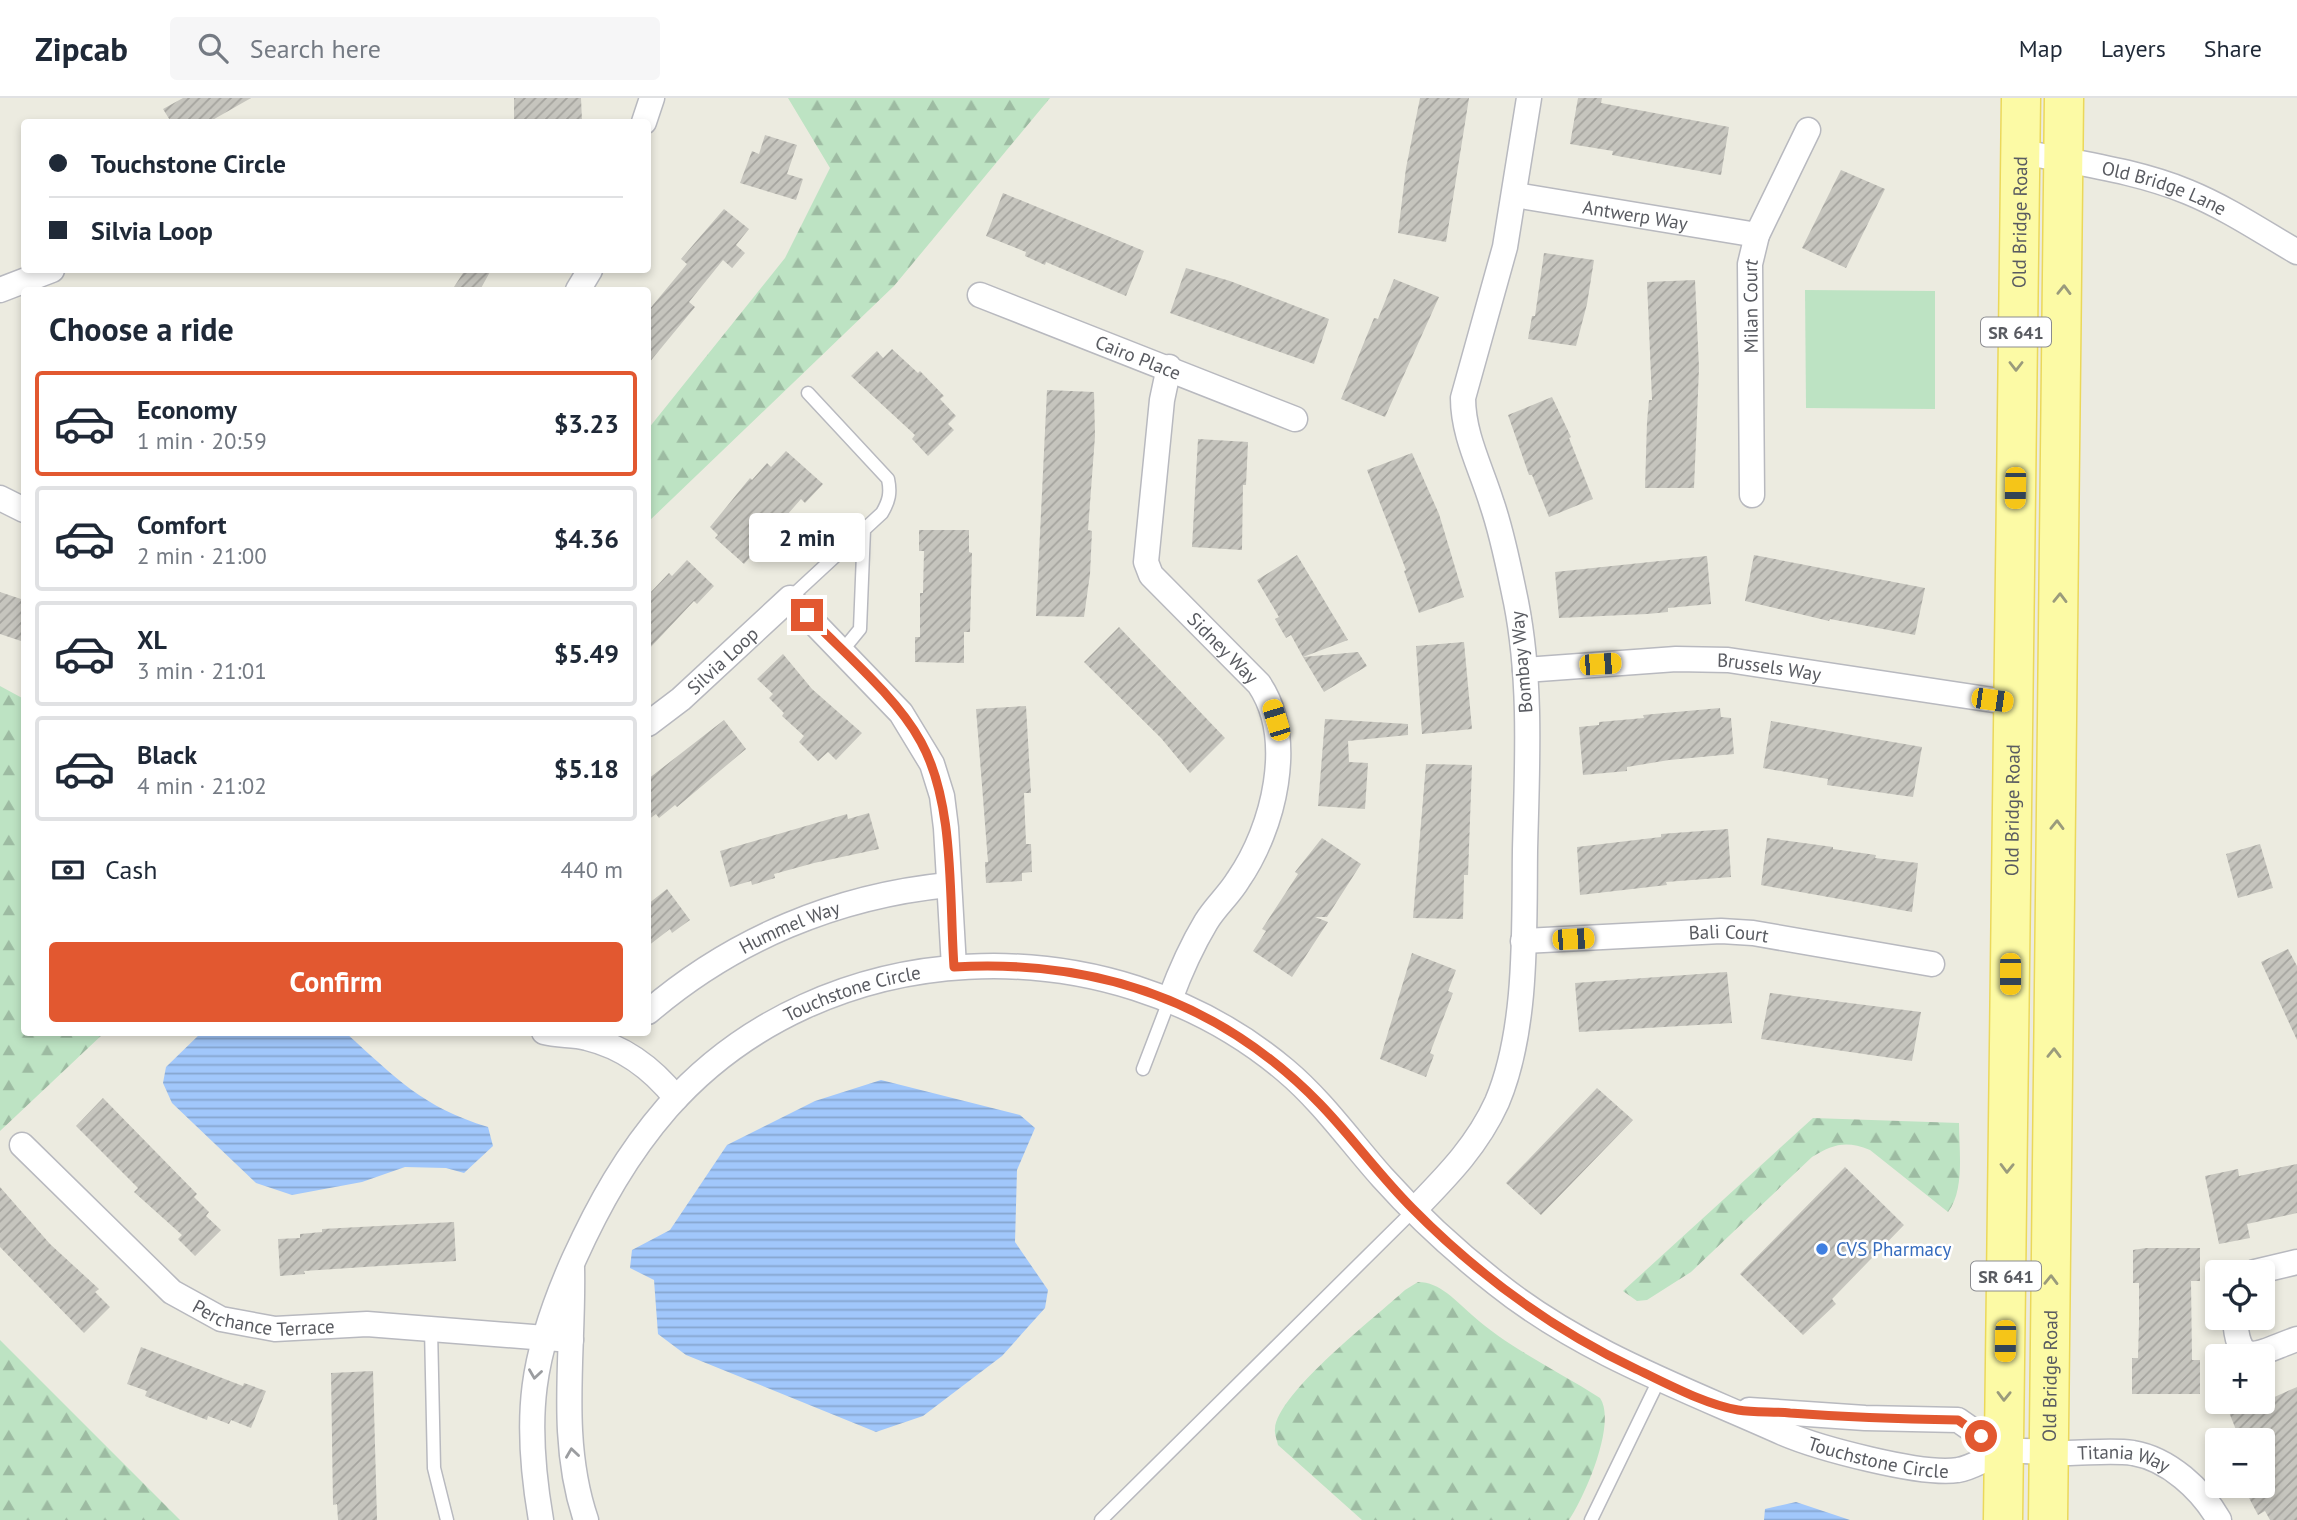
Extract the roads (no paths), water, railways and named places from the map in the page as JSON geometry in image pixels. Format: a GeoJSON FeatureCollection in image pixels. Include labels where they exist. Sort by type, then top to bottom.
{"type":"FeatureCollection","features":[{"type":"Feature","properties":{"kind":"main road","name":"Old Bridge Road"},"geometry":{"type":"LineString","coordinates":[[2003,1520],[2021,98]]}},
{"type":"Feature","properties":{"kind":"main road","name":"Old Bridge Road"},"geometry":{"type":"LineString","coordinates":[[2048,1520],[2064,98]]}},
{"type":"Feature","properties":{"kind":"street"},"geometry":{"type":"LineString","coordinates":[[645,119],[652,98]]}},
{"type":"Feature","properties":{"kind":"street","name":"Bombay Way"},"geometry":{"type":"LineString","coordinates":[[1414,1210],[1461,1162],[1497,1100],[1510,1062],[1523,941],[1527,752],[1525,670],[1517,605],[1503,542],[1463,421],[1463,398],[1490,307],[1514,195],[1529,98]]}},
{"type":"Feature","properties":{"kind":"street","name":"Milan Court"},"geometry":{"type":"LineString","coordinates":[[1752,495],[1749,282],[1757,235],[1808,130]]}},
{"type":"Feature","properties":{"kind":"street","name":"Old Bridge Lane"},"geometry":{"type":"LineString","coordinates":[[2019,151],[2132,174],[2187,191],[2230,212],[2297,252]]}},
{"type":"Feature","properties":{"kind":"street","name":"Antwerp Way"},"geometry":{"type":"LineString","coordinates":[[1514,195],[1757,235]]}},
{"type":"Feature","properties":{"kind":"street"},"geometry":{"type":"LineString","coordinates":[[0,290],[44,273]]}},
{"type":"Feature","properties":{"kind":"street","name":"Cairo Place"},"geometry":{"type":"LineString","coordinates":[[981,295],[1294,419]]}},
{"type":"Feature","properties":{"kind":"street","name":"Sidney Way"},"geometry":{"type":"LineString","coordinates":[[1168,367],[1146,562],[1152,575],[1259,684],[1270,701],[1276,720],[1277,741],[1275,781],[1268,816],[1256,849],[1239,880],[1208,918],[1187,954],[1170,999]]}},
{"type":"Feature","properties":{"kind":"street"},"geometry":{"type":"LineString","coordinates":[[0,498],[21,508]]}},
{"type":"Feature","properties":{"kind":"street"},"geometry":{"type":"LineString","coordinates":[[790,598],[901,713],[932,764],[943,806],[954,967]]}},
{"type":"Feature","properties":{"kind":"street","name":"Silvia Loop"},"geometry":{"type":"LineString","coordinates":[[651,722],[681,699],[790,598]]}},
{"type":"Feature","properties":{"kind":"street","name":"Brussels Way"},"geometry":{"type":"LineString","coordinates":[[1525,670],[1676,659],[1728,660],[2013,703]]}},
{"type":"Feature","properties":{"kind":"street","name":"Hummel Way"},"geometry":{"type":"LineString","coordinates":[[651,1010],[708,967],[798,920],[872,897],[948,885]]}},
{"type":"Feature","properties":{"kind":"street","name":"Bali Court"},"geometry":{"type":"LineString","coordinates":[[1523,941],[1721,931],[1753,933],[1933,964]]}},
{"type":"Feature","properties":{"kind":"street","name":"Touchstone Circle"},"geometry":{"type":"LineString","coordinates":[[541,1520],[535,1487],[531,1424],[534,1377],[542,1337],[554,1302],[614,1178],[650,1127],[676,1098],[725,1055],[794,1013],[860,986],[954,967],[1000,964],[1070,970],[1139,987],[1170,999],[1247,1041],[1286,1071],[1322,1106],[1414,1210],[1500,1287],[1555,1325],[1659,1380],[1739,1410],[1785,1434],[1824,1448],[1902,1464],[1959,1470],[2004,1452]]}},
{"type":"Feature","properties":{"kind":"street"},"geometry":{"type":"LineString","coordinates":[[577,1036],[618,1039],[676,1098]]}},
{"type":"Feature","properties":{"kind":"street","name":"Perchance Terrace"},"geometry":{"type":"LineString","coordinates":[[22,1145],[172,1292],[221,1319],[275,1329],[367,1324],[571,1340]]}},
{"type":"Feature","properties":{"kind":"street"},"geometry":{"type":"LineString","coordinates":[[2275,1267],[2297,1262]]}},
{"type":"Feature","properties":{"kind":"street","name":"Touchstone Circle"},"geometry":{"type":"LineString","coordinates":[[572,1264],[568,1395],[571,1446],[586,1520]]}},
{"type":"Feature","properties":{"kind":"street"},"geometry":{"type":"LineString","coordinates":[[2235,1330],[2236,1343],[2243,1352],[2252,1354],[2297,1339]]}},
{"type":"Feature","properties":{"kind":"street","name":"Touchstone Circle"},"geometry":{"type":"LineString","coordinates":[[1739,1410],[1958,1420],[2004,1452]]}},
{"type":"Feature","properties":{"kind":"street","name":"Titania Way"},"geometry":{"type":"LineString","coordinates":[[2004,1452],[2133,1453],[2144,1456],[2170,1468],[2192,1485],[2219,1520]]}},
{"type":"Feature","properties":{"kind":"lane"},"geometry":{"type":"LineString","coordinates":[[790,598],[882,513],[889,502],[888,479],[808,393]]}},
{"type":"Feature","properties":{"kind":"lane"},"geometry":{"type":"LineString","coordinates":[[842,651],[860,629],[864,528]]}},
{"type":"Feature","properties":{"kind":"lane"},"geometry":{"type":"LineString","coordinates":[[1143,1069],[1170,999]]}},
{"type":"Feature","properties":{"kind":"lane"},"geometry":{"type":"LineString","coordinates":[[1101,1520],[1414,1210]]}},
{"type":"Feature","properties":{"kind":"lane"},"geometry":{"type":"LineString","coordinates":[[431,1328],[434,1468],[447,1520]]}},
{"type":"Feature","properties":{"kind":"lane"},"geometry":{"type":"LineString","coordinates":[[1591,1520],[1659,1380]]}},
{"type":"Feature","properties":{"kind":"water"},"geometry":{"type":"Polygon","coordinates":[[[198,1036],[349,1036],[395,1077],[427,1100],[488,1127],[493,1146],[464,1173],[446,1168],[405,1167],[362,1182],[292,1195],[256,1183],[172,1103],[163,1083],[166,1067],[198,1036]]]}},
{"type":"Feature","properties":{"kind":"water"},"geometry":{"type":"Polygon","coordinates":[[[881,1080],[1020,1115],[1035,1128],[1017,1170],[1015,1242],[1048,1290],[1045,1308],[1002,1356],[923,1416],[876,1432],[686,1355],[658,1334],[654,1280],[630,1268],[632,1250],[670,1230],[727,1145],[815,1101],[881,1080]]]}},
{"type":"Feature","properties":{"kind":"water"},"geometry":{"type":"Polygon","coordinates":[[[1796,1502],[1850,1520],[1764,1520],[1765,1509],[1796,1502]]]}},
{"type":"Feature","properties":{"kind":"place","name":"CVS Pharmacy"},"geometry":{"type":"Point","coordinates":[1822,1249]}}]}
